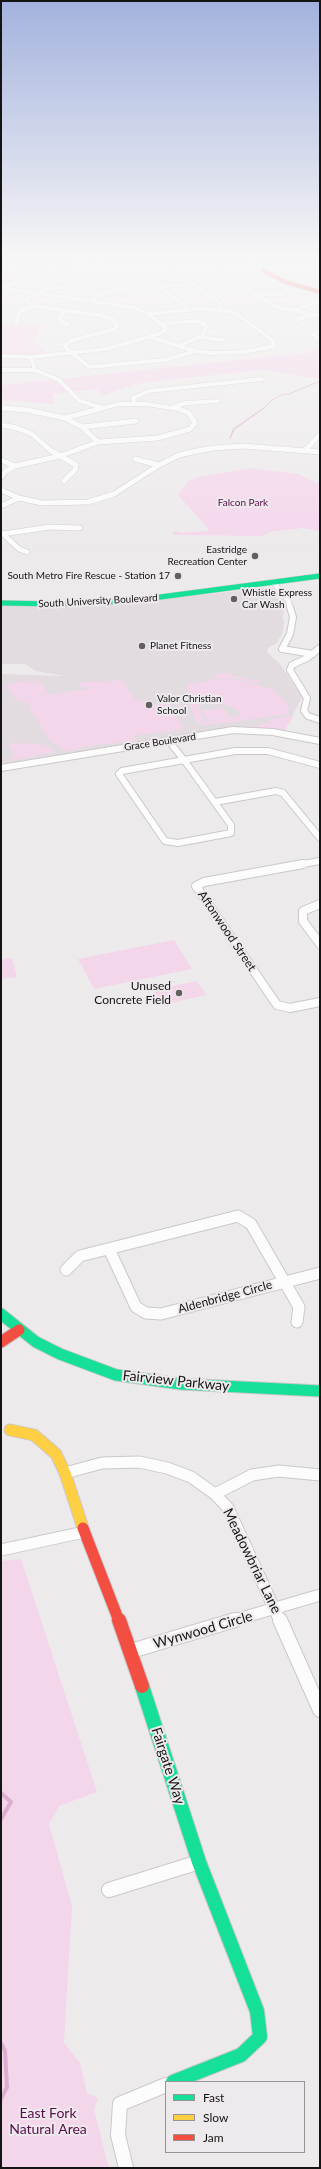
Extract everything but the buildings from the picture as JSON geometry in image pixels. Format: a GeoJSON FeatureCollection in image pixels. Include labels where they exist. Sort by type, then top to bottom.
{"type":"FeatureCollection","features":[{"type":"Feature","properties":{"kind":"main road","name":"South University Boulevard"},"geometry":{"type":"LineString","coordinates":[[3,602],[105,602],[162,598],[195,592],[320,576]]}},
{"type":"Feature","properties":{"kind":"main road","name":"South University Boulevard"},"geometry":{"type":"LineString","coordinates":[[3,602],[195,592]]}},
{"type":"Feature","properties":{"kind":"main road","name":"Fairview Parkway"},"geometry":{"type":"LineString","coordinates":[[1,1314],[19,1330],[36,1342],[60,1354],[116,1375],[149,1381],[181,1384],[320,1391]]}},
{"type":"Feature","properties":{"kind":"main road"},"geometry":{"type":"LineString","coordinates":[[1,1342],[19,1330]]}},
{"type":"Feature","properties":{"kind":"main road","name":"Fairgate Way"},"geometry":{"type":"LineString","coordinates":[[10,1430],[34,1435],[56,1454],[65,1473],[84,1532],[131,1651],[199,1862],[257,2011],[260,2037],[241,2055],[176,2081]]}},
{"type":"Feature","properties":{"kind":"street"},"geometry":{"type":"LineString","coordinates":[[1,356],[31,357],[49,355]]}},
{"type":"Feature","properties":{"kind":"street"},"geometry":{"type":"LineString","coordinates":[[75,355],[89,367],[95,368],[171,359],[184,355]]}},
{"type":"Feature","properties":{"kind":"street"},"geometry":{"type":"LineString","coordinates":[[31,357],[35,370]]}},
{"type":"Feature","properties":{"kind":"street"},"geometry":{"type":"LineString","coordinates":[[1,370],[35,370],[59,380],[80,401],[100,407]]}},
{"type":"Feature","properties":{"kind":"street"},"geometry":{"type":"LineString","coordinates":[[134,403],[133,398],[150,391],[262,379]]}},
{"type":"Feature","properties":{"kind":"street"},"geometry":{"type":"LineString","coordinates":[[173,407],[186,403],[218,401]]}},
{"type":"Feature","properties":{"kind":"street"},"geometry":{"type":"LineString","coordinates":[[1,477],[6,471],[15,466],[60,456],[98,442],[158,438],[190,429],[195,423],[189,413],[173,407],[134,403],[100,407],[65,418]]}},
{"type":"Feature","properties":{"kind":"street"},"geometry":{"type":"LineString","coordinates":[[1,408],[34,411],[65,418],[82,427],[98,442]]}},
{"type":"Feature","properties":{"kind":"street"},"geometry":{"type":"LineString","coordinates":[[82,427],[136,421]]}},
{"type":"Feature","properties":{"kind":"street"},"geometry":{"type":"LineString","coordinates":[[1,425],[17,428],[32,434],[60,456],[76,465],[75,470],[64,481]]}},
{"type":"Feature","properties":{"kind":"street"},"geometry":{"type":"LineString","coordinates":[[305,450],[320,435]]}},
{"type":"Feature","properties":{"kind":"street"},"geometry":{"type":"LineString","coordinates":[[1,490],[19,498],[42,503],[59,504],[102,499],[114,494],[159,465],[180,455],[213,448],[243,446],[320,452]]}},
{"type":"Feature","properties":{"kind":"street"},"geometry":{"type":"LineString","coordinates":[[134,459],[159,465]]}},
{"type":"Feature","properties":{"kind":"street"},"geometry":{"type":"LineString","coordinates":[[1,460],[15,466]]}},
{"type":"Feature","properties":{"kind":"street"},"geometry":{"type":"LineString","coordinates":[[1,506],[19,498]]}},
{"type":"Feature","properties":{"kind":"street"},"geometry":{"type":"LineString","coordinates":[[2,533],[50,527],[80,528]]}},
{"type":"Feature","properties":{"kind":"street"},"geometry":{"type":"LineString","coordinates":[[2,533],[19,549],[28,552]]}},
{"type":"Feature","properties":{"kind":"street"},"geometry":{"type":"LineString","coordinates":[[273,582],[288,600],[293,617],[290,634],[283,648],[317,651]]}},
{"type":"Feature","properties":{"kind":"street"},"geometry":{"type":"LineString","coordinates":[[317,651],[292,665],[290,670],[307,698],[304,711],[308,716],[320,720]]}},
{"type":"Feature","properties":{"kind":"street","name":"Grace Boulevard"},"geometry":{"type":"LineString","coordinates":[[1,768],[220,732],[250,730],[274,732],[320,741]]}},
{"type":"Feature","properties":{"kind":"street"},"geometry":{"type":"LineString","coordinates":[[168,740],[184,760],[231,825],[231,833],[178,843],[165,841],[118,774],[128,769],[184,760],[252,750],[268,751],[320,765]]}},
{"type":"Feature","properties":{"kind":"street"},"geometry":{"type":"LineString","coordinates":[[215,802],[276,791],[283,793],[320,838]]}},
{"type":"Feature","properties":{"kind":"street","name":"Aftonwood Street"},"geometry":{"type":"LineString","coordinates":[[320,861],[204,882],[196,886],[277,1005],[290,1008],[320,1002]]}},
{"type":"Feature","properties":{"kind":"street"},"geometry":{"type":"LineString","coordinates":[[320,904],[303,911],[303,921],[320,944]]}},
{"type":"Feature","properties":{"kind":"street","name":"Aldenbridge Circle"},"geometry":{"type":"LineString","coordinates":[[66,1270],[80,1256],[238,1216],[252,1224],[285,1282],[161,1314],[146,1313],[136,1307],[109,1249]]}},
{"type":"Feature","properties":{"kind":"street"},"geometry":{"type":"LineString","coordinates":[[297,1322],[299,1306],[285,1282],[320,1273]]}},
{"type":"Feature","properties":{"kind":"street","name":"Meadowbriar Lane"},"geometry":{"type":"LineString","coordinates":[[65,1473],[102,1464],[139,1462],[167,1468],[191,1477],[215,1494],[228,1508],[236,1522],[276,1608],[320,1710]]}},
{"type":"Feature","properties":{"kind":"street"},"geometry":{"type":"LineString","coordinates":[[215,1494],[252,1475],[279,1471],[320,1475]]}},
{"type":"Feature","properties":{"kind":"street"},"geometry":{"type":"LineString","coordinates":[[1,1550],[84,1532]]}},
{"type":"Feature","properties":{"kind":"street","name":"Wynwood Circle"},"geometry":{"type":"LineString","coordinates":[[131,1651],[320,1595]]}},
{"type":"Feature","properties":{"kind":"street"},"geometry":{"type":"LineString","coordinates":[[109,1890],[199,1862]]}},
{"type":"Feature","properties":{"kind":"street"},"geometry":{"type":"LineString","coordinates":[[126,2168],[118,2135],[120,2104],[165,2085]]}},
{"type":"Feature","properties":{"kind":"shaded area"},"geometry":{"type":"Polygon","coordinates":[[[265,588],[271,589],[280,602],[284,613],[282,617],[284,621],[283,631],[277,643],[268,648],[267,652],[280,664],[302,697],[285,730],[249,727],[223,729],[1,764],[1,674],[65,676],[36,671],[25,664],[1,664],[1,606],[117,604],[265,588]]]}},
{"type":"Feature","properties":{"kind":"green space"},"geometry":{"type":"Polygon","coordinates":[[[283,355],[320,355],[320,379],[262,370],[139,383],[103,396],[97,389],[53,394],[55,404],[1,400],[1,385],[283,355]]]}},
{"type":"Feature","properties":{"kind":"green space","name":"Falcon Park"},"geometry":{"type":"Polygon","coordinates":[[[251,468],[298,474],[319,484],[320,531],[303,528],[269,532],[263,536],[173,535],[173,532],[178,531],[180,533],[208,531],[207,527],[178,495],[188,481],[198,477],[251,468]]]}},
{"type":"Feature","properties":{"kind":"green space"},"geometry":{"type":"Polygon","coordinates":[[[224,673],[233,673],[229,675],[260,681],[259,683],[239,679],[210,677],[224,673]]]}},
{"type":"Feature","properties":{"kind":"green space"},"geometry":{"type":"Polygon","coordinates":[[[225,679],[245,681],[273,690],[287,703],[290,713],[205,725],[198,723],[191,709],[186,684],[225,679]],[[205,703],[198,706],[204,722],[240,716],[239,711],[232,706],[219,703],[205,703]]]}},
{"type":"Feature","properties":{"kind":"green space"},"geometry":{"type":"Polygon","coordinates":[[[122,680],[136,701],[143,700],[158,705],[167,702],[173,710],[171,711],[184,726],[179,730],[131,736],[136,740],[82,747],[67,752],[49,740],[41,727],[44,726],[41,726],[29,706],[31,705],[22,701],[13,700],[94,688],[79,686],[77,683],[122,680]]]}},
{"type":"Feature","properties":{"kind":"green space"},"geometry":{"type":"Polygon","coordinates":[[[24,681],[25,684],[25,681],[40,681],[48,694],[15,699],[6,684],[24,681]]]}},
{"type":"Feature","properties":{"kind":"green space"},"geometry":{"type":"Polygon","coordinates":[[[221,708],[224,709],[228,717],[227,718],[210,720],[207,719],[202,711],[221,708]]]}},
{"type":"Feature","properties":{"kind":"green space"},"geometry":{"type":"Polygon","coordinates":[[[284,715],[293,717],[285,730],[249,727],[270,723],[268,720],[286,717],[284,715]]]}},
{"type":"Feature","properties":{"kind":"green space"},"geometry":{"type":"Polygon","coordinates":[[[17,742],[19,745],[28,743],[45,745],[55,752],[8,761],[14,755],[8,744],[17,742]]]}},
{"type":"Feature","properties":{"kind":"green space"},"geometry":{"type":"Polygon","coordinates":[[[174,940],[192,969],[94,989],[78,959],[174,940]]]}},
{"type":"Feature","properties":{"kind":"green space"},"geometry":{"type":"Polygon","coordinates":[[[12,958],[17,977],[1,979],[1,959],[12,958]]]}},
{"type":"Feature","properties":{"kind":"green space","name":"Unused Concrete Field"},"geometry":{"type":"Polygon","coordinates":[[[197,981],[206,995],[161,1005],[152,990],[197,981]]]}},
{"type":"Feature","properties":{"kind":"green space","name":"East Fork Natural Area"},"geometry":{"type":"Polygon","coordinates":[[[21,1559],[97,1792],[59,1806],[49,1824],[72,1906],[64,2043],[80,2063],[87,2093],[98,2098],[94,2109],[109,2168],[1,2168],[1,1561],[21,1559]]]}},
{"type":"Feature","properties":{"kind":"waterway"},"geometry":{"type":"LineString","coordinates":[[264,408],[272,400],[283,394],[289,394],[320,381]]}},
{"type":"Feature","properties":{"kind":"waterway"},"geometry":{"type":"LineString","coordinates":[[230,438],[234,429],[264,408]]}},
{"type":"Feature","properties":{"kind":"waterway"},"geometry":{"type":"LineString","coordinates":[[1,1793],[11,1802],[1,1819]]}},
{"type":"Feature","properties":{"kind":"waterway"},"geometry":{"type":"LineString","coordinates":[[1,2043],[5,2051],[7,2087],[1,2099]]}},
{"type":"Feature","properties":{"kind":"traffic: fast"},"geometry":{"type":"LineString","coordinates":[[1,603],[57,604],[130,601],[320,576]]}},
{"type":"Feature","properties":{"kind":"traffic: fast"},"geometry":{"type":"LineString","coordinates":[[1,1314],[36,1342],[60,1354],[116,1375],[181,1384],[320,1391]]}},
{"type":"Feature","properties":{"kind":"traffic: fast"},"geometry":{"type":"LineString","coordinates":[[142,1686],[199,1862],[257,2011],[260,2037],[241,2055],[176,2081]]}},
{"type":"Feature","properties":{"kind":"traffic: slow"},"geometry":{"type":"LineString","coordinates":[[10,1430],[34,1435],[56,1454],[65,1473],[83,1528]]}},
{"type":"Feature","properties":{"kind":"traffic: jam"},"geometry":{"type":"LineString","coordinates":[[1,1342],[19,1330]]}},
{"type":"Feature","properties":{"kind":"traffic: jam"},"geometry":{"type":"LineString","coordinates":[[83,1528],[131,1651],[142,1686]]}},
{"type":"Feature","properties":{"kind":"place","name":"Eastridge Recreation Center"},"geometry":{"type":"Point","coordinates":[255,556]}},
{"type":"Feature","properties":{"kind":"place","name":"South Metro Fire Rescue - Station 17"},"geometry":{"type":"Point","coordinates":[178,576]}},
{"type":"Feature","properties":{"kind":"place","name":"Whistle Express Car Wash"},"geometry":{"type":"Point","coordinates":[234,599]}},
{"type":"Feature","properties":{"kind":"place","name":"Planet Fitness"},"geometry":{"type":"Point","coordinates":[142,646]}},
{"type":"Feature","properties":{"kind":"place","name":"Valor Christian School"},"geometry":{"type":"Point","coordinates":[149,705]}},
{"type":"Feature","properties":{"kind":"place","name":"Unused Concrete Field"},"geometry":{"type":"Point","coordinates":[179,993]}}]}
